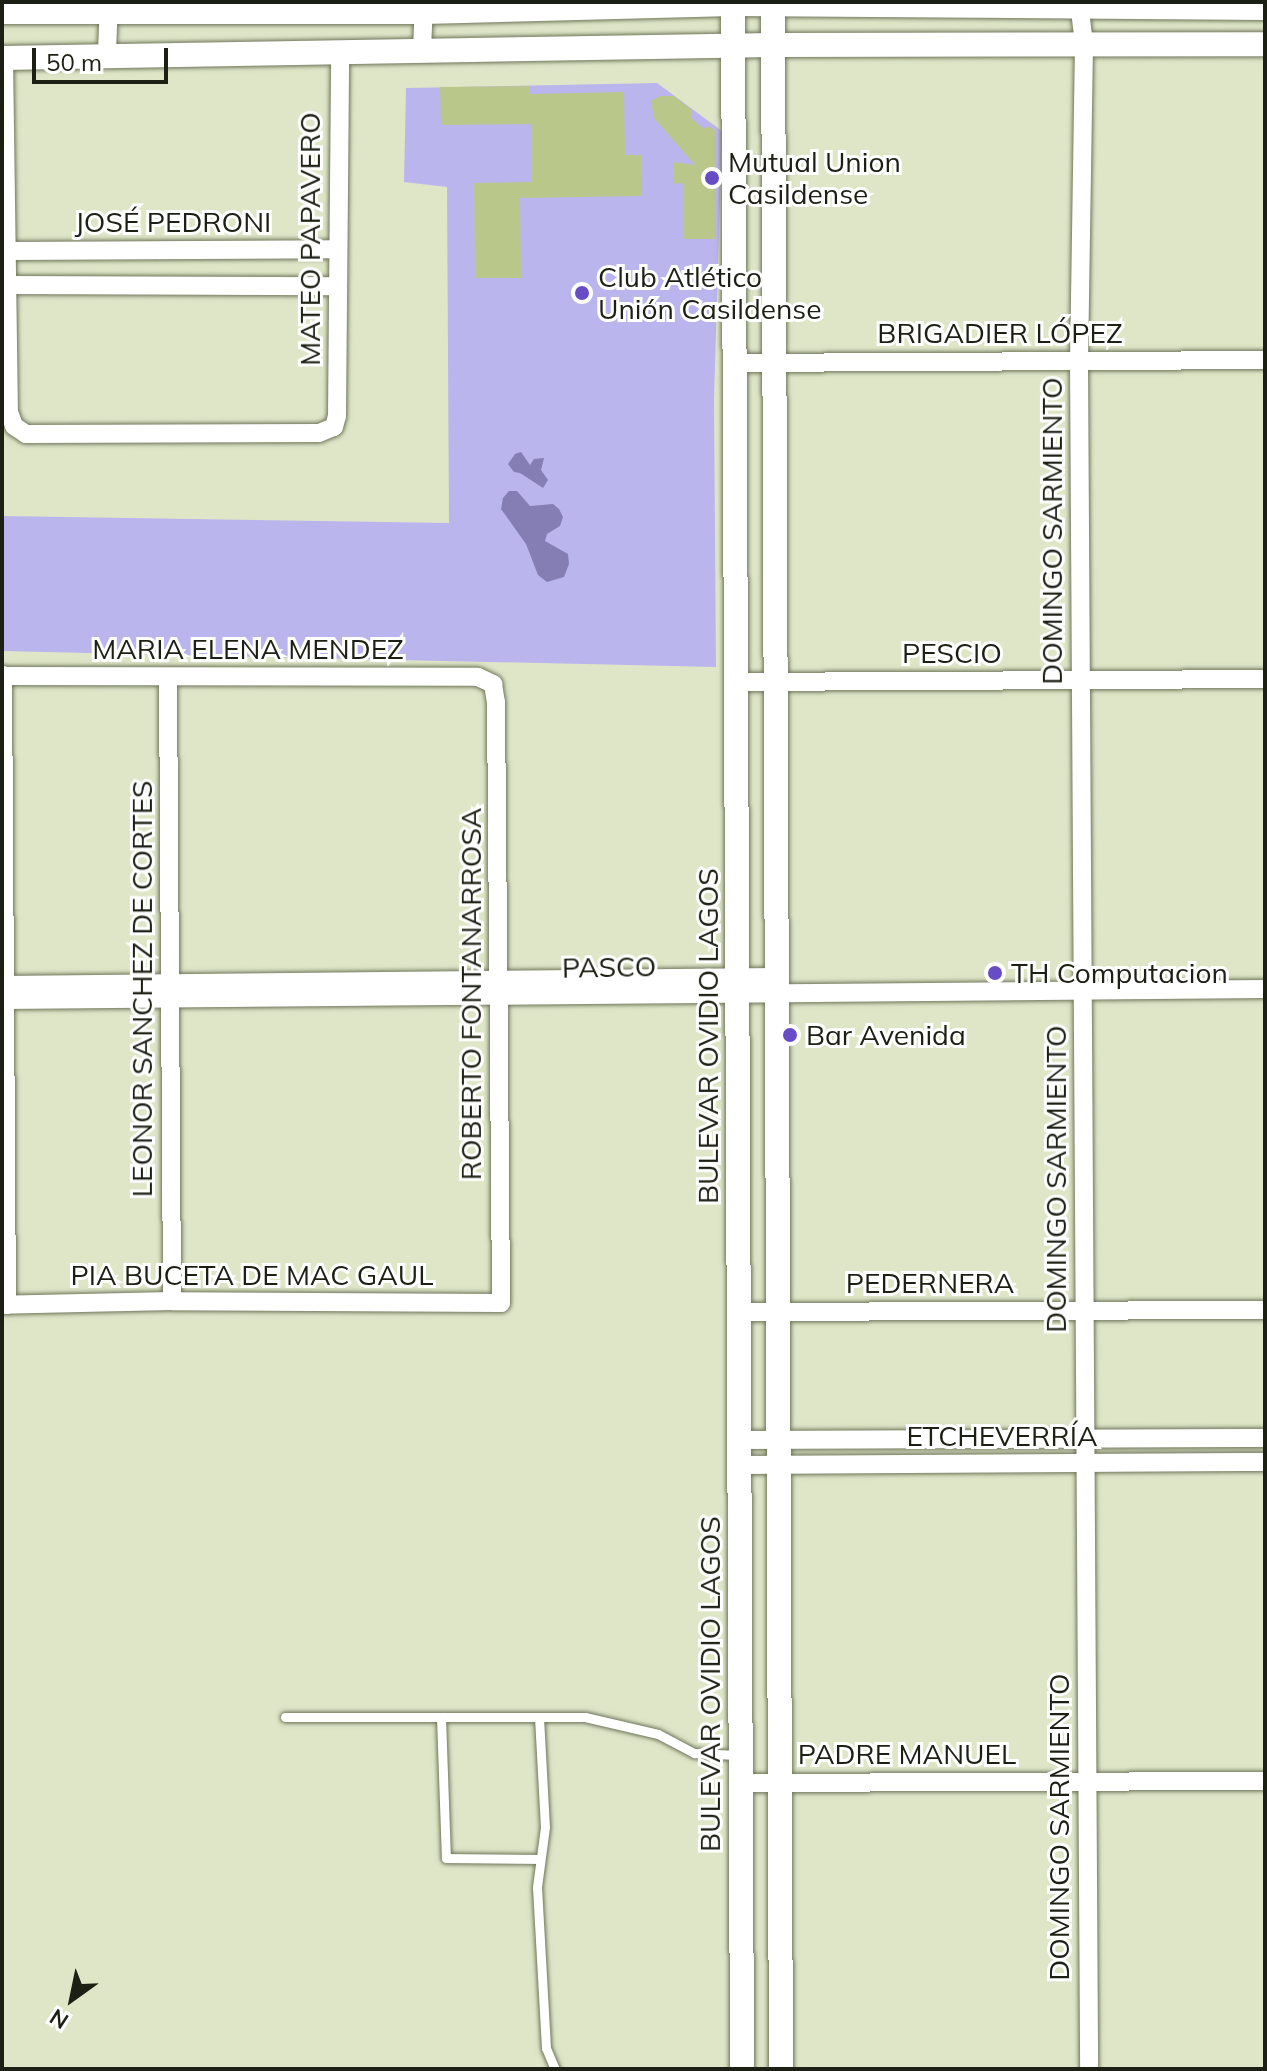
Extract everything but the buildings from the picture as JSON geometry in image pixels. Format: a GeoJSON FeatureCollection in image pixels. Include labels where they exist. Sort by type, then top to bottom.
{"type":"FeatureCollection","features":[{"type":"Feature","properties":{"kind":"main road"},"geometry":{"type":"LineString","coordinates":[[2,12],[109,7],[733,3],[1265,8]]}},
{"type":"Feature","properties":{"kind":"main road","name":"BULEVAR OVIDIO LAGOS"},"geometry":{"type":"LineString","coordinates":[[733,3],[742,2069]]}},
{"type":"Feature","properties":{"kind":"main road"},"geometry":{"type":"LineString","coordinates":[[773,3],[781,2069]]}},
{"type":"Feature","properties":{"kind":"main road"},"geometry":{"type":"LineString","coordinates":[[3,58],[107,53],[773,45],[1265,44]]}},
{"type":"Feature","properties":{"kind":"street","name":"DOMINGO SARMIENTO"},"geometry":{"type":"LineString","coordinates":[[1079,5],[1084,44],[1079,361],[1089,2069]]}},
{"type":"Feature","properties":{"kind":"street"},"geometry":{"type":"LineString","coordinates":[[107,53],[109,7]]}},
{"type":"Feature","properties":{"kind":"street"},"geometry":{"type":"LineString","coordinates":[[422,50],[424,7]]}},
{"type":"Feature","properties":{"kind":"street","name":"MATEO PAPAVERO"},"geometry":{"type":"LineString","coordinates":[[8,285],[9,412],[14,426],[26,434],[319,433],[334,427],[337,416],[340,51]]}},
{"type":"Feature","properties":{"kind":"street"},"geometry":{"type":"LineString","coordinates":[[3,58],[8,285],[337,286]]}},
{"type":"Feature","properties":{"kind":"street","name":"JOSÉ PEDRONI"},"geometry":{"type":"LineString","coordinates":[[8,251],[338,249]]}},
{"type":"Feature","properties":{"kind":"street","name":"BRIGADIER LÓPEZ"},"geometry":{"type":"LineString","coordinates":[[735,363],[1265,360]]}},
{"type":"Feature","properties":{"kind":"street"},"geometry":{"type":"LineString","coordinates":[[2,676],[4,1305]]}},
{"type":"Feature","properties":{"kind":"street","name":"MARIA ELENA MENDEZ"},"geometry":{"type":"LineString","coordinates":[[2,676],[478,677],[493,684]]}},
{"type":"Feature","properties":{"kind":"street","name":"LEONOR SANCHEZ DE CORTES"},"geometry":{"type":"LineString","coordinates":[[168,678],[172,1301]]}},
{"type":"Feature","properties":{"kind":"street","name":"PESCIO"},"geometry":{"type":"LineString","coordinates":[[736,682],[1265,679]]}},
{"type":"Feature","properties":{"kind":"street","name":"ROBERTO FONTANARROSA"},"geometry":{"type":"LineString","coordinates":[[493,684],[496,702],[501,1303]]}},
{"type":"Feature","properties":{"kind":"street","name":"PASCO"},"geometry":{"type":"LineString","coordinates":[[4,993],[777,985],[1082,991],[1265,989]]}},
{"type":"Feature","properties":{"kind":"street","name":"PIA BUCETA DE MAC GAUL"},"geometry":{"type":"LineString","coordinates":[[4,1305],[172,1301],[501,1303]]}},
{"type":"Feature","properties":{"kind":"street","name":"PEDERNERA"},"geometry":{"type":"LineString","coordinates":[[740,1312],[1265,1310]]}},
{"type":"Feature","properties":{"kind":"street","name":"ETCHEVERRÍA"},"geometry":{"type":"LineString","coordinates":[[740,1440],[1265,1438]]}},
{"type":"Feature","properties":{"kind":"street","name":"ETCHEVERRÍA"},"geometry":{"type":"LineString","coordinates":[[740,1465],[1265,1462]]}},
{"type":"Feature","properties":{"kind":"street","name":"PADRE MANUEL"},"geometry":{"type":"LineString","coordinates":[[741,1783],[1265,1781]]}},
{"type":"Feature","properties":{"kind":"lane"},"geometry":{"type":"LineString","coordinates":[[285,1717],[585,1717],[658,1734],[694,1753],[741,1755]]}},
{"type":"Feature","properties":{"kind":"lane"},"geometry":{"type":"LineString","coordinates":[[441,1717],[446,1858],[539,1859]]}},
{"type":"Feature","properties":{"kind":"lane"},"geometry":{"type":"LineString","coordinates":[[539,1717],[545,1827],[537,1887],[546,2048],[555,2069]]}},
{"type":"Feature","properties":{"kind":"shaded area","name":"Club Atlético Unión Casildense"},"geometry":{"type":"Polygon","coordinates":[[[657,83],[722,131],[714,399],[716,667],[2,651],[2,516],[449,523],[447,187],[404,182],[406,88],[657,83]]]}},
{"type":"Feature","properties":{"kind":"shaded area"},"geometry":{"type":"Polygon","coordinates":[[[521,452],[530,465],[534,459],[544,458],[541,470],[548,480],[543,488],[514,472],[508,464],[515,454],[521,452]]]}},
{"type":"Feature","properties":{"kind":"shaded area"},"geometry":{"type":"Polygon","coordinates":[[[509,491],[517,491],[530,506],[553,504],[559,509],[563,517],[560,526],[547,534],[545,541],[568,554],[569,564],[564,577],[547,582],[538,575],[526,544],[501,509],[503,498],[509,491]]]}},
{"type":"Feature","properties":{"kind":"place","name":"Mutual Union Casildense"},"geometry":{"type":"Point","coordinates":[712,178]}},
{"type":"Feature","properties":{"kind":"place","name":"Club Atlético Unión Casildense"},"geometry":{"type":"Point","coordinates":[582,293]}},
{"type":"Feature","properties":{"kind":"place","name":"TH Computacion"},"geometry":{"type":"Point","coordinates":[995,973]}},
{"type":"Feature","properties":{"kind":"place","name":"Bar Avenida"},"geometry":{"type":"Point","coordinates":[790,1035]}}]}
